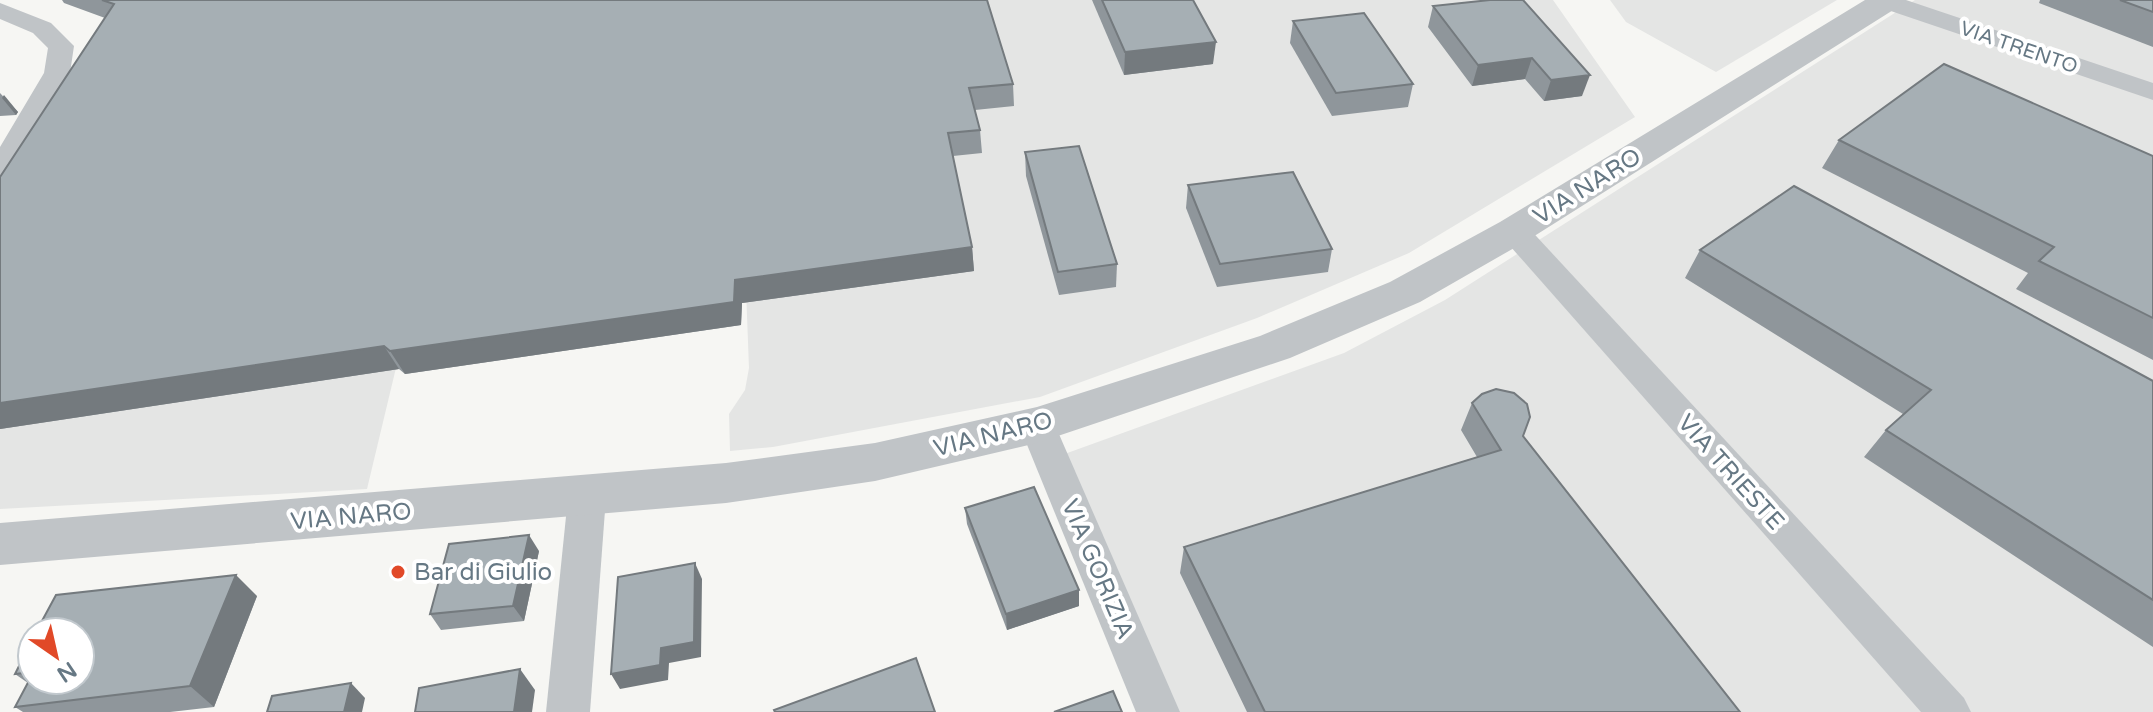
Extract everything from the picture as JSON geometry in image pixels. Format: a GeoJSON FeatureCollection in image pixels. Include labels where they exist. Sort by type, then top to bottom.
{"type":"FeatureCollection","features":[{"type":"Feature","properties":{"kind":"street","name":"VIA TRENTO"},"geometry":{"type":"LineString","coordinates":[[1886,0],[2153,92]]}},
{"type":"Feature","properties":{"kind":"street","name":"VIA NARO"},"geometry":{"type":"LineString","coordinates":[[0,544],[587,497],[829,470],[1037,425],[1224,365],[1326,327],[1405,292],[1514,231],[1886,0]]}},
{"type":"Feature","properties":{"kind":"street"},"geometry":{"type":"LineString","coordinates":[[0,10],[42,28],[61,46],[57,73],[0,171]]}},
{"type":"Feature","properties":{"kind":"street","name":"VIA TRIESTE"},"geometry":{"type":"LineString","coordinates":[[1514,231],[1949,712]]}},
{"type":"Feature","properties":{"kind":"street","name":"VIA GORIZIA"},"geometry":{"type":"LineString","coordinates":[[1037,425],[1158,712]]}},
{"type":"Feature","properties":{"kind":"street"},"geometry":{"type":"LineString","coordinates":[[568,712],[587,497]]}},
{"type":"Feature","properties":{"kind":"shaded area"},"geometry":{"type":"Polygon","coordinates":[[[484,0],[367,489],[0,509],[0,210],[484,0]]]}},
{"type":"Feature","properties":{"kind":"shaded area"},"geometry":{"type":"Polygon","coordinates":[[[735,0],[1553,0],[1635,117],[1409,253],[1257,318],[1040,397],[773,447],[730,451],[729,414],[745,390],[749,368],[735,0]]]}},
{"type":"Feature","properties":{"kind":"shaded area"},"geometry":{"type":"Polygon","coordinates":[[[1610,0],[1837,0],[1716,72],[1626,22],[1610,0]]]}},
{"type":"Feature","properties":{"kind":"shaded area"},"geometry":{"type":"Polygon","coordinates":[[[1915,0],[2153,0],[2153,712],[1166,712],[1059,456],[1344,353],[1445,300],[1915,0]]]}},
{"type":"Feature","properties":{"kind":"building"},"geometry":{"type":"Polygon","coordinates":[[[102,0],[987,0],[1013,84],[969,88],[980,130],[948,133],[972,247],[735,280],[734,302],[390,351],[384,346],[0,403],[0,177],[114,4],[102,0]]]}},
{"type":"Feature","properties":{"kind":"building"},"geometry":{"type":"Polygon","coordinates":[[[1102,0],[1193,0],[1216,42],[1125,52],[1102,0]]]}},
{"type":"Feature","properties":{"kind":"building"},"geometry":{"type":"Polygon","coordinates":[[[1523,0],[1590,75],[1551,80],[1532,58],[1478,65],[1433,6],[1523,0]]]}},
{"type":"Feature","properties":{"kind":"building"},"geometry":{"type":"Polygon","coordinates":[[[2120,0],[2153,0],[2153,12],[2120,0]]]}},
{"type":"Feature","properties":{"kind":"building"},"geometry":{"type":"Polygon","coordinates":[[[1364,13],[1413,84],[1336,93],[1293,21],[1364,13]]]}},
{"type":"Feature","properties":{"kind":"building"},"geometry":{"type":"Polygon","coordinates":[[[1944,64],[2153,156],[2153,318],[2039,261],[2054,247],[1839,140],[1944,64]]]}},
{"type":"Feature","properties":{"kind":"building"},"geometry":{"type":"Polygon","coordinates":[[[1079,146],[1117,264],[1058,272],[1025,152],[1079,146]]]}},
{"type":"Feature","properties":{"kind":"building"},"geometry":{"type":"Polygon","coordinates":[[[1293,172],[1332,249],[1220,264],[1188,185],[1293,172]]]}},
{"type":"Feature","properties":{"kind":"building"},"geometry":{"type":"Polygon","coordinates":[[[1794,186],[2153,381],[2153,600],[1886,430],[1931,390],[1700,250],[1794,186]]]}},
{"type":"Feature","properties":{"kind":"building"},"geometry":{"type":"Polygon","coordinates":[[[1496,389],[1514,393],[1527,404],[1530,417],[1523,436],[1740,712],[1265,712],[1184,547],[1501,450],[1472,403],[1482,394],[1496,389]]]}},
{"type":"Feature","properties":{"kind":"building"},"geometry":{"type":"Polygon","coordinates":[[[1034,487],[1079,590],[1006,614],[965,508],[1034,487]]]}},
{"type":"Feature","properties":{"kind":"building"},"geometry":{"type":"Polygon","coordinates":[[[529,535],[513,606],[430,614],[449,544],[529,535]]]}},
{"type":"Feature","properties":{"kind":"building"},"geometry":{"type":"Polygon","coordinates":[[[695,563],[694,642],[661,648],[660,665],[611,674],[618,577],[695,563]]]}},
{"type":"Feature","properties":{"kind":"building"},"geometry":{"type":"Polygon","coordinates":[[[236,575],[190,686],[15,707],[21,696],[96,696],[96,616],[45,616],[56,595],[236,575]]]}},
{"type":"Feature","properties":{"kind":"building"},"geometry":{"type":"Polygon","coordinates":[[[916,658],[935,712],[774,710],[916,658]]]}},
{"type":"Feature","properties":{"kind":"building"},"geometry":{"type":"Polygon","coordinates":[[[520,669],[514,712],[415,712],[419,688],[520,669]]]}},
{"type":"Feature","properties":{"kind":"building"},"geometry":{"type":"Polygon","coordinates":[[[351,683],[344,712],[267,712],[272,696],[351,683]]]}},
{"type":"Feature","properties":{"kind":"building"},"geometry":{"type":"Polygon","coordinates":[[[1113,691],[1122,712],[1054,712],[1113,691]]]}},
{"type":"Feature","properties":{"kind":"place","name":"Bar di Giulio"},"geometry":{"type":"Point","coordinates":[398,572]}}]}
